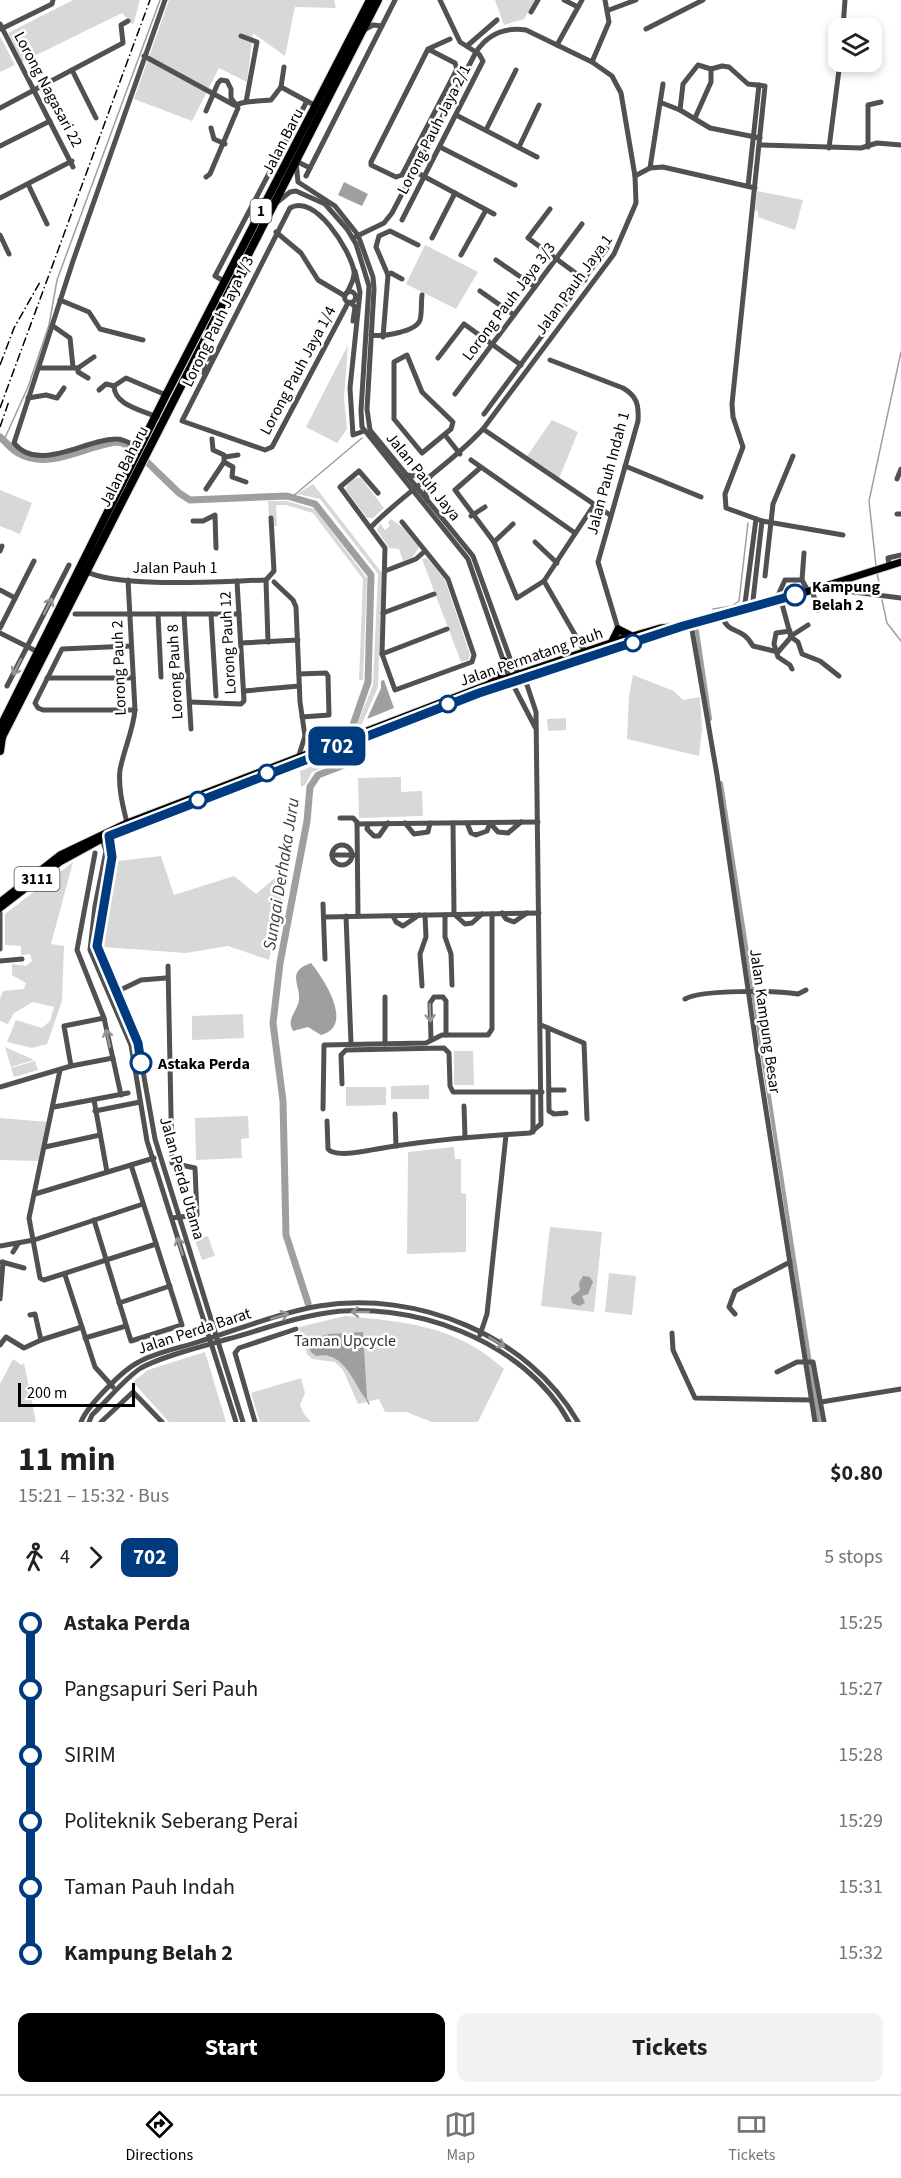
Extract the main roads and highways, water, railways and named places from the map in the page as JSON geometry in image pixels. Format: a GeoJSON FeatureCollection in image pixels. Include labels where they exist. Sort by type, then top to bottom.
{"type":"FeatureCollection","features":[{"type":"Feature","properties":{"kind":"highway","name":"Jalan Baru"},"geometry":{"type":"LineString","coordinates":[[156,422],[166,395],[370,0]]}},
{"type":"Feature","properties":{"kind":"highway","name":"Jalan Baru"},"geometry":{"type":"LineString","coordinates":[[273,206],[378,0]]}},
{"type":"Feature","properties":{"kind":"highway","name":"Jalan Baharu"},"geometry":{"type":"LineString","coordinates":[[0,751],[1,739],[156,422],[186,377],[273,206]]}},
{"type":"Feature","properties":{"kind":"highway","name":"Jalan Baharu"},"geometry":{"type":"LineString","coordinates":[[0,728],[130,476]]}},
{"type":"Feature","properties":{"kind":"main road","name":"Jalan Permatang Pauh"},"geometry":{"type":"LineString","coordinates":[[366,733],[489,684],[520,677],[623,643],[748,610],[901,562]]}},
{"type":"Feature","properties":{"kind":"main road","name":"Jalan Permatang Pauh"},"geometry":{"type":"LineString","coordinates":[[520,677],[611,643],[623,643],[633,636],[660,628],[687,625]]}},
{"type":"Feature","properties":{"kind":"main road"},"geometry":{"type":"LineString","coordinates":[[611,643],[618,628],[622,634],[633,636]]}},
{"type":"Feature","properties":{"kind":"main road"},"geometry":{"type":"LineString","coordinates":[[489,684],[502,670],[504,661]]}},
{"type":"Feature","properties":{"kind":"main road","name":"Jalan Permatang Pauh"},"geometry":{"type":"LineString","coordinates":[[0,908],[60,862],[106,837],[346,740],[511,679]]}},
{"type":"Feature","properties":{"kind":"main road","name":"Jalan Permatang Pauh"},"geometry":{"type":"LineString","coordinates":[[0,902],[60,855],[127,823],[299,755],[346,740]]}},
{"type":"Feature","properties":{"kind":"waterway"},"geometry":{"type":"LineString","coordinates":[[4,440],[28,387],[49,325],[57,280],[160,0]]}},
{"type":"Feature","properties":{"kind":"waterway"},"geometry":{"type":"LineString","coordinates":[[876,566],[869,501],[901,352]]}},
{"type":"Feature","properties":{"kind":"waterway","name":"Sungai Derhaka Juru"},"geometry":{"type":"LineString","coordinates":[[0,437],[13,450],[30,458],[67,456],[116,442],[123,443],[133,452]]}},
{"type":"Feature","properties":{"kind":"waterway"},"geometry":{"type":"LineString","coordinates":[[292,497],[362,438]]}},
{"type":"Feature","properties":{"kind":"waterway","name":"Sungai Derhaka Juru"},"geometry":{"type":"LineString","coordinates":[[145,460],[179,493],[190,500],[287,496],[315,504],[371,575],[368,682],[352,728],[360,754],[357,760],[318,775],[310,787],[307,821],[280,963],[273,1023],[283,1101],[286,1235],[308,1303]]}},
{"type":"Feature","properties":{"kind":"waterway"},"geometry":{"type":"LineString","coordinates":[[713,609],[732,606],[739,601],[748,523]]}},
{"type":"Feature","properties":{"kind":"waterway"},"geometry":{"type":"LineString","coordinates":[[877,573],[881,592]]}},
{"type":"Feature","properties":{"kind":"waterway"},"geometry":{"type":"LineString","coordinates":[[882,600],[887,623],[901,641]]}},
{"type":"Feature","properties":{"kind":"waterway"},"geometry":{"type":"LineString","coordinates":[[697,631],[710,719]]}},
{"type":"Feature","properties":{"kind":"waterway"},"geometry":{"type":"LineString","coordinates":[[721,783],[819,1422]]}},
{"type":"Feature","properties":{"kind":"waterway"},"geometry":{"type":"LineString","coordinates":[[366,1398],[369,1404]]}},
{"type":"Feature","properties":{"kind":"railway"},"geometry":{"type":"LineString","coordinates":[[0,408],[150,0]]}},
{"type":"Feature","properties":{"kind":"railway"},"geometry":{"type":"LineString","coordinates":[[0,365],[14,328],[40,282]]}},
{"type":"Feature","properties":{"kind":"railway"},"geometry":{"type":"LineString","coordinates":[[0,427],[9,401]]}},
{"type":"Feature","properties":{"kind":"place","name":"Kampung Belah 2"},"geometry":{"type":"Point","coordinates":[795,595]}},
{"type":"Feature","properties":{"kind":"place","name":"Astaka Perda"},"geometry":{"type":"Point","coordinates":[141,1063]}},
{"type":"Feature","properties":{"kind":"park label","name":"Taman Upcycle"},"geometry":{"type":"Point","coordinates":[345,1340]}}]}
